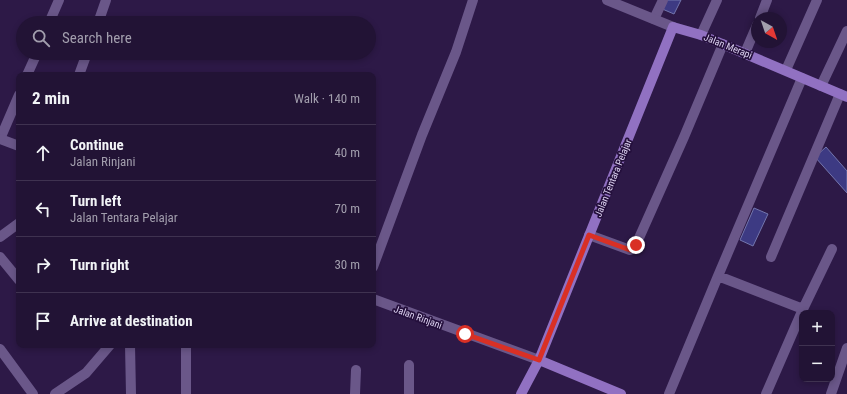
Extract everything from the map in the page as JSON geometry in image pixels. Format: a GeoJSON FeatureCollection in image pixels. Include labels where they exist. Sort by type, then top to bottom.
{"type":"FeatureCollection","features":[{"type":"Feature","properties":{"kind":"main road","name":"Jalan Merapi"},"geometry":{"type":"LineString","coordinates":[[673,27],[701,35],[843,95]]}},
{"type":"Feature","properties":{"kind":"main road","name":"Jalan Tentara Pelajar"},"geometry":{"type":"LineString","coordinates":[[521,394],[539,360],[673,27]]}},
{"type":"Feature","properties":{"kind":"main road","name":"Jalan Rinjani"},"geometry":{"type":"LineString","coordinates":[[539,360],[621,394]]}},
{"type":"Feature","properties":{"kind":"street"},"geometry":{"type":"LineString","coordinates":[[52,16],[59,0]]}},
{"type":"Feature","properties":{"kind":"street"},"geometry":{"type":"LineString","coordinates":[[100,16],[106,0]]}},
{"type":"Feature","properties":{"kind":"street"},"geometry":{"type":"LineString","coordinates":[[376,259],[422,135],[456,52],[473,0]]}},
{"type":"Feature","properties":{"kind":"street","name":"Jalan Merapi"},"geometry":{"type":"LineString","coordinates":[[607,0],[673,27]]}},
{"type":"Feature","properties":{"kind":"street"},"geometry":{"type":"LineString","coordinates":[[654,19],[663,0]]}},
{"type":"Feature","properties":{"kind":"street"},"geometry":{"type":"LineString","coordinates":[[701,35],[717,0]]}},
{"type":"Feature","properties":{"kind":"street"},"geometry":{"type":"LineString","coordinates":[[762,12],[767,0]]}},
{"type":"Feature","properties":{"kind":"street"},"geometry":{"type":"LineString","coordinates":[[786,70],[817,0]]}},
{"type":"Feature","properties":{"kind":"street"},"geometry":{"type":"LineString","coordinates":[[821,86],[847,31]]}},
{"type":"Feature","properties":{"kind":"street"},"geometry":{"type":"LineString","coordinates":[[745,53],[751,39]]}},
{"type":"Feature","properties":{"kind":"street"},"geometry":{"type":"LineString","coordinates":[[589,235],[630,250],[635,247],[684,137],[723,44]]}},
{"type":"Feature","properties":{"kind":"street"},"geometry":{"type":"LineString","coordinates":[[28,72],[34,60]]}},
{"type":"Feature","properties":{"kind":"street"},"geometry":{"type":"LineString","coordinates":[[80,72],[84,60]]}},
{"type":"Feature","properties":{"kind":"street"},"geometry":{"type":"LineString","coordinates":[[669,394],[802,78]]}},
{"type":"Feature","properties":{"kind":"street"},"geometry":{"type":"LineString","coordinates":[[771,257],[843,95]]}},
{"type":"Feature","properties":{"kind":"street"},"geometry":{"type":"LineString","coordinates":[[16,102],[0,139],[16,145]]}},
{"type":"Feature","properties":{"kind":"street"},"geometry":{"type":"LineString","coordinates":[[2,232],[16,225]]}},
{"type":"Feature","properties":{"kind":"street"},"geometry":{"type":"LineString","coordinates":[[766,394],[803,309],[832,249]]}},
{"type":"Feature","properties":{"kind":"street"},"geometry":{"type":"LineString","coordinates":[[0,257],[16,276]]}},
{"type":"Feature","properties":{"kind":"street"},"geometry":{"type":"LineString","coordinates":[[718,276],[803,309]]}},
{"type":"Feature","properties":{"kind":"street","name":"Jalan Rinjani"},"geometry":{"type":"LineString","coordinates":[[376,300],[539,360]]}},
{"type":"Feature","properties":{"kind":"street"},"geometry":{"type":"LineString","coordinates":[[55,394],[86,373],[107,348]]}},
{"type":"Feature","properties":{"kind":"street"},"geometry":{"type":"LineString","coordinates":[[130,348],[131,394]]}},
{"type":"Feature","properties":{"kind":"street"},"geometry":{"type":"LineString","coordinates":[[186,348],[186,394]]}},
{"type":"Feature","properties":{"kind":"street"},"geometry":{"type":"LineString","coordinates":[[831,394],[847,348]]}},
{"type":"Feature","properties":{"kind":"street"},"geometry":{"type":"LineString","coordinates":[[0,349],[33,394]]}},
{"type":"Feature","properties":{"kind":"street"},"geometry":{"type":"LineString","coordinates":[[409,365],[409,394]]}},
{"type":"Feature","properties":{"kind":"street"},"geometry":{"type":"LineString","coordinates":[[355,394],[356,370]]}},
{"type":"Feature","properties":{"kind":"street"},"geometry":{"type":"LineString","coordinates":[[73,383],[73,394]]}},
{"type":"Feature","properties":{"kind":"building"},"geometry":{"type":"Polygon","coordinates":[[[664,0],[681,0],[674,14],[660,8],[664,0]]]}},
{"type":"Feature","properties":{"kind":"building"},"geometry":{"type":"Polygon","coordinates":[[[826,147],[847,171],[847,193],[815,157],[826,147]]]}},
{"type":"Feature","properties":{"kind":"building"},"geometry":{"type":"Polygon","coordinates":[[[754,208],[768,214],[753,246],[740,240],[754,208]]]}},
{"type":"Feature","properties":{"kind":"route"},"geometry":{"type":"LineString","coordinates":[[465,334],[539,360],[589,235],[630,250],[636,245]]}}]}
